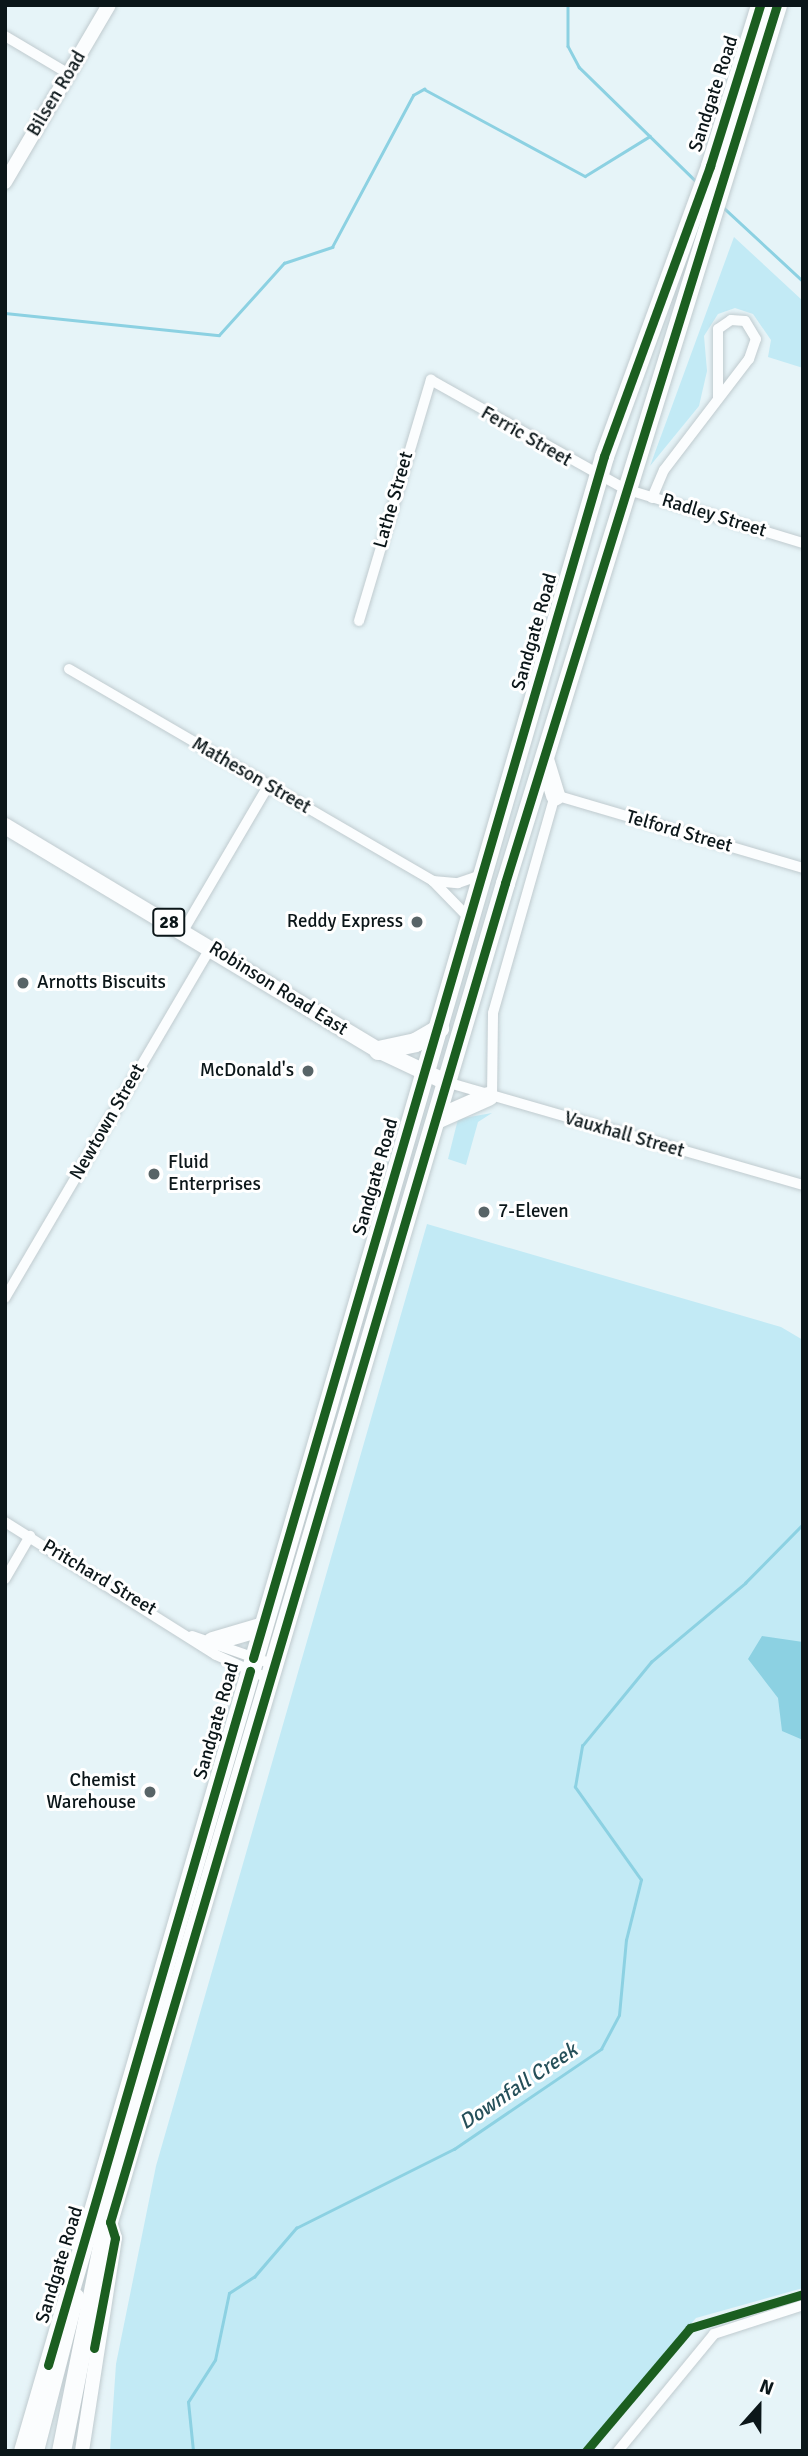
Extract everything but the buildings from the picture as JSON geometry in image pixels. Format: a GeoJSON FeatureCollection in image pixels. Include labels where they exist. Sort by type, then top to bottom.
{"type":"FeatureCollection","features":[{"type":"Feature","properties":{"kind":"highway","name":"Sandgate Road"},"geometry":{"type":"LineString","coordinates":[[61,2451],[87,2303],[110,2222],[446,1082],[625,489],[710,222],[717,172],[760,5]]}},
{"type":"Feature","properties":{"kind":"highway","name":"Sandgate Road"},"geometry":{"type":"LineString","coordinates":[[23,2451],[598,477],[697,201],[717,172],[777,5]]}},
{"type":"Feature","properties":{"kind":"highway"},"geometry":{"type":"LineString","coordinates":[[544,759],[555,795]]}},
{"type":"Feature","properties":{"kind":"highway"},"geometry":{"type":"LineString","coordinates":[[378,1050],[415,1042],[439,1028]]}},
{"type":"Feature","properties":{"kind":"highway"},"geometry":{"type":"LineString","coordinates":[[436,1119],[490,1097]]}},
{"type":"Feature","properties":{"kind":"highway"},"geometry":{"type":"LineString","coordinates":[[212,1641],[262,1626]]}},
{"type":"Feature","properties":{"kind":"main road","name":"Bilsen Road"},"geometry":{"type":"LineString","coordinates":[[5,182],[109,5]]}},
{"type":"Feature","properties":{"kind":"main road","name":"Robinson Road East"},"geometry":{"type":"LineString","coordinates":[[5,826],[183,930],[378,1050],[446,1082]]}},
{"type":"Feature","properties":{"kind":"main road","name":"Sandgate Road"},"geometry":{"type":"LineString","coordinates":[[82,2451],[115,2238],[110,2222]]}},
{"type":"Feature","properties":{"kind":"main road","name":"Sandgate Road"},"geometry":{"type":"LineString","coordinates":[[37,2451],[87,2236]]}},
{"type":"Feature","properties":{"kind":"street"},"geometry":{"type":"LineString","coordinates":[[5,36],[69,74]]}},
{"type":"Feature","properties":{"kind":"street"},"geometry":{"type":"LineString","coordinates":[[652,498],[664,470],[718,398],[754,347],[755,332],[746,321],[731,320],[718,330],[718,398]]}},
{"type":"Feature","properties":{"kind":"street","name":"Ferric Street"},"geometry":{"type":"LineString","coordinates":[[430,380],[598,477],[625,489]]}},
{"type":"Feature","properties":{"kind":"street","name":"Lathe Street"},"geometry":{"type":"LineString","coordinates":[[359,621],[430,380]]}},
{"type":"Feature","properties":{"kind":"street","name":"Radley Street"},"geometry":{"type":"LineString","coordinates":[[625,489],[803,543]]}},
{"type":"Feature","properties":{"kind":"street","name":"Matheson Street"},"geometry":{"type":"LineString","coordinates":[[69,670],[433,881],[470,919]]}},
{"type":"Feature","properties":{"kind":"street"},"geometry":{"type":"LineString","coordinates":[[183,930],[268,786]]}},
{"type":"Feature","properties":{"kind":"street"},"geometry":{"type":"LineString","coordinates":[[490,1097],[493,1013],[555,795]]}},
{"type":"Feature","properties":{"kind":"street","name":"Telford Street"},"geometry":{"type":"LineString","coordinates":[[555,795],[803,868]]}},
{"type":"Feature","properties":{"kind":"street"},"geometry":{"type":"LineString","coordinates":[[433,881],[458,883],[484,874]]}},
{"type":"Feature","properties":{"kind":"street","name":"Newtown Street"},"geometry":{"type":"LineString","coordinates":[[5,1298],[211,947]]}},
{"type":"Feature","properties":{"kind":"street","name":"Vauxhall Street"},"geometry":{"type":"LineString","coordinates":[[446,1082],[490,1097],[803,1185]]}},
{"type":"Feature","properties":{"kind":"street","name":"Pritchard Street"},"geometry":{"type":"LineString","coordinates":[[5,1522],[191,1636],[273,1672]]}},
{"type":"Feature","properties":{"kind":"street"},"geometry":{"type":"LineString","coordinates":[[5,1579],[30,1536]]}},
{"type":"Feature","properties":{"kind":"street","name":"Pritchard Street"},"geometry":{"type":"LineString","coordinates":[[191,1636],[212,1641],[252,1665]]}},
{"type":"Feature","properties":{"kind":"street"},"geometry":{"type":"LineString","coordinates":[[618,2451],[714,2334],[803,2305]]}},
{"type":"Feature","properties":{"kind":"shaded area"},"geometry":{"type":"Polygon","coordinates":[[[734,237],[803,301],[803,368],[768,357],[771,340],[753,314],[735,308],[718,314],[704,336],[707,371],[699,406],[650,466],[734,237]]]}},
{"type":"Feature","properties":{"kind":"shaded area"},"geometry":{"type":"Polygon","coordinates":[[[492,1113],[478,1122],[466,1165],[448,1159],[458,1119],[492,1113]]]}},
{"type":"Feature","properties":{"kind":"shaded area"},"geometry":{"type":"Polygon","coordinates":[[[427,1224],[781,1327],[803,1340],[803,2288],[696,2318],[581,2451],[110,2451],[116,2364],[156,2166],[427,1224]]]}},
{"type":"Feature","properties":{"kind":"shaded area"},"geometry":{"type":"Polygon","coordinates":[[[762,1636],[803,1642],[803,1740],[782,1731],[778,1698],[748,1659],[762,1636]]]}},
{"type":"Feature","properties":{"kind":"waterway"},"geometry":{"type":"LineString","coordinates":[[568,5],[568,46],[579,67],[696,181]]}},
{"type":"Feature","properties":{"kind":"waterway"},"geometry":{"type":"LineString","coordinates":[[5,313],[219,335],[284,263],[332,247],[413,95],[424,89],[585,176],[650,136]]}},
{"type":"Feature","properties":{"kind":"waterway"},"geometry":{"type":"LineString","coordinates":[[723,207],[803,281]]}},
{"type":"Feature","properties":{"kind":"waterway","name":"Downfall Creek"},"geometry":{"type":"LineString","coordinates":[[193,2451],[188,2402],[215,2360],[229,2293],[254,2277],[296,2228],[454,2149],[601,2049],[619,2015],[626,1940],[641,1880],[575,1787],[582,1746],[651,1662],[745,1583],[803,1524]]}},
{"type":"Feature","properties":{"kind":"cycle path"},"geometry":{"type":"LineString","coordinates":[[253,1658],[604,456],[710,166],[760,5]]}},
{"type":"Feature","properties":{"kind":"cycle path"},"geometry":{"type":"LineString","coordinates":[[94,2348],[115,2238],[110,2222],[505,883],[777,5]]}},
{"type":"Feature","properties":{"kind":"cycle path"},"geometry":{"type":"LineString","coordinates":[[48,2365],[250,1671]]}},
{"type":"Feature","properties":{"kind":"cycle path"},"geometry":{"type":"LineString","coordinates":[[586,2451],[690,2328],[803,2294]]}},
{"type":"Feature","properties":{"kind":"place","name":"Reddy Express"},"geometry":{"type":"Point","coordinates":[417,922]}},
{"type":"Feature","properties":{"kind":"place","name":"Arnotts Biscuits"},"geometry":{"type":"Point","coordinates":[23,983]}},
{"type":"Feature","properties":{"kind":"place","name":"McDonald's"},"geometry":{"type":"Point","coordinates":[308,1071]}},
{"type":"Feature","properties":{"kind":"place","name":"Fluid Enterprises"},"geometry":{"type":"Point","coordinates":[154,1174]}},
{"type":"Feature","properties":{"kind":"place","name":"7-Eleven"},"geometry":{"type":"Point","coordinates":[484,1212]}},
{"type":"Feature","properties":{"kind":"place","name":"Chemist Warehouse"},"geometry":{"type":"Point","coordinates":[150,1792]}}]}
